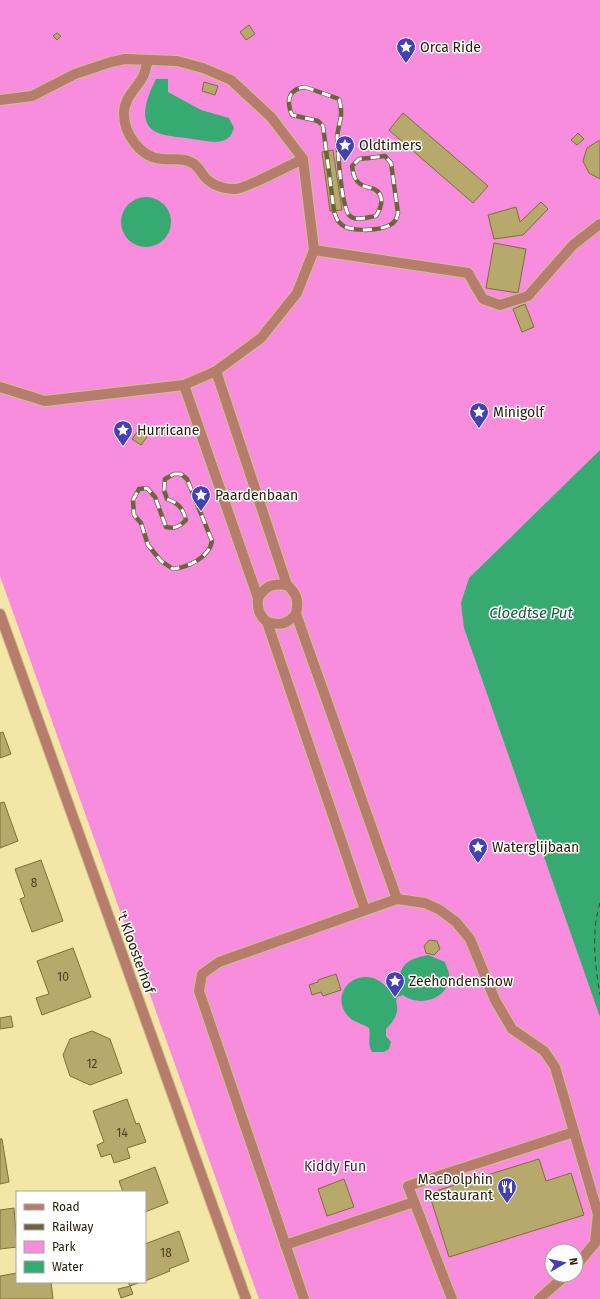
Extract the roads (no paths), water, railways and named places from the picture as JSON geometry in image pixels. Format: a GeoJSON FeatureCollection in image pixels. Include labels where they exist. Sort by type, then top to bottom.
{"type":"FeatureCollection","features":[{"type":"Feature","properties":{"kind":"street"},"geometry":{"type":"LineString","coordinates":[[0,100],[32,96],[75,74],[125,59],[177,61],[203,68],[231,80],[271,117],[303,159],[314,250],[297,293],[261,338],[216,371],[184,385],[45,401],[0,387]]}},
{"type":"Feature","properties":{"kind":"street"},"geometry":{"type":"LineString","coordinates":[[148,60],[142,79],[131,92],[125,104],[124,116],[128,130],[134,142],[146,154],[161,159],[180,159],[194,164],[207,180],[221,188],[238,189],[303,159]]}},
{"type":"Feature","properties":{"kind":"street"},"geometry":{"type":"LineString","coordinates":[[314,250],[468,273],[483,299],[500,305],[528,296],[573,245],[600,224]]}},
{"type":"Feature","properties":{"kind":"street"},"geometry":{"type":"LineString","coordinates":[[216,371],[287,585],[295,592],[299,603],[296,614],[289,622],[278,625],[267,622]]}},
{"type":"Feature","properties":{"kind":"street"},"geometry":{"type":"LineString","coordinates":[[184,385],[258,598]]}},
{"type":"Feature","properties":{"kind":"street"},"geometry":{"type":"LineString","coordinates":[[287,585],[275,583],[264,588],[258,598],[257,607],[261,616],[267,622],[365,910]]}},
{"type":"Feature","properties":{"kind":"street","name":"'t Kloosterhof"},"geometry":{"type":"LineString","coordinates":[[0,614],[246,1299]]}},
{"type":"Feature","properties":{"kind":"street"},"geometry":{"type":"LineString","coordinates":[[296,614],[396,899]]}},
{"type":"Feature","properties":{"kind":"street"},"geometry":{"type":"LineString","coordinates":[[304,1299],[198,991],[202,974],[218,962],[396,899],[425,902],[440,910],[456,922],[470,939],[495,1000],[512,1029],[544,1051],[555,1067],[598,1214],[595,1243],[584,1256]]}},
{"type":"Feature","properties":{"kind":"street"},"geometry":{"type":"LineString","coordinates":[[452,1299],[408,1186],[574,1132]]}},
{"type":"Feature","properties":{"kind":"street"},"geometry":{"type":"LineString","coordinates":[[285,1244],[414,1202]]}},
{"type":"Feature","properties":{"kind":"street"},"geometry":{"type":"LineString","coordinates":[[539,1299],[557,1283]]}},
{"type":"Feature","properties":{"kind":"water"},"geometry":{"type":"Polygon","coordinates":[[[156,79],[168,79],[168,92],[201,110],[229,118],[234,128],[230,136],[225,140],[217,142],[165,135],[153,130],[145,117],[145,110],[156,79]]]}},
{"type":"Feature","properties":{"kind":"water"},"geometry":{"type":"Polygon","coordinates":[[[146,197],[155,199],[164,204],[169,213],[171,222],[169,231],[164,240],[155,245],[146,247],[137,245],[128,240],[123,231],[121,222],[123,213],[128,204],[137,199],[146,197]]]}},
{"type":"Feature","properties":{"kind":"water","name":"Cloedtse Put"},"geometry":{"type":"Polygon","coordinates":[[[600,450],[600,1017],[464,628],[461,603],[469,578],[600,450]]]}},
{"type":"Feature","properties":{"kind":"water"},"geometry":{"type":"Polygon","coordinates":[[[428,955],[445,962],[449,974],[448,983],[445,990],[433,999],[425,1001],[417,1001],[403,995],[397,997],[396,1014],[393,1021],[386,1029],[386,1036],[391,1042],[389,1049],[384,1052],[372,1052],[370,1046],[369,1028],[350,1018],[344,1011],[342,996],[345,989],[349,983],[364,977],[376,979],[391,990],[397,987],[400,973],[405,964],[414,959],[428,955]]]}},
{"type":"Feature","properties":{"kind":"railway"},"geometry":{"type":"LineString","coordinates":[[305,87],[339,99],[341,114],[337,137],[340,178],[344,201],[349,215],[355,218],[376,216],[381,202],[378,192],[362,185],[356,180],[352,166],[359,159],[385,156],[391,163],[398,213],[396,220],[392,224],[379,229],[363,230],[343,226],[337,220],[334,211],[323,126],[318,121],[292,115],[290,110],[290,96],[295,90],[305,87]]}},
{"type":"Feature","properties":{"kind":"railway"},"geometry":{"type":"LineString","coordinates":[[174,474],[181,474],[187,479],[212,541],[207,552],[197,561],[173,569],[161,561],[148,545],[141,523],[134,515],[133,500],[139,489],[147,488],[155,497],[166,527],[174,528],[179,526],[186,520],[182,509],[177,504],[167,499],[164,490],[165,479],[174,474]]}},
{"type":"Feature","properties":{"kind":"place","name":"Orca Ride"},"geometry":{"type":"Point","coordinates":[406,64]}},
{"type":"Feature","properties":{"kind":"place","name":"Oldtimers"},"geometry":{"type":"Point","coordinates":[345,162]}},
{"type":"Feature","properties":{"kind":"place","name":"Minigolf"},"geometry":{"type":"Point","coordinates":[479,429]}},
{"type":"Feature","properties":{"kind":"place","name":"Hurricane"},"geometry":{"type":"Point","coordinates":[123,447]}},
{"type":"Feature","properties":{"kind":"place","name":"Paardenbaan"},"geometry":{"type":"Point","coordinates":[201,512]}},
{"type":"Feature","properties":{"kind":"place","name":"Waterglijbaan"},"geometry":{"type":"Point","coordinates":[478,864]}},
{"type":"Feature","properties":{"kind":"place","name":"Zeehondenshow"},"geometry":{"type":"Point","coordinates":[395,998]}},
{"type":"Feature","properties":{"kind":"place","name":"MacDolphin Restaurant"},"geometry":{"type":"Point","coordinates":[507,1204]}},
{"type":"Feature","properties":{"kind":"park label","name":"Kiddy Fun"},"geometry":{"type":"Point","coordinates":[335,1166]}}]}
